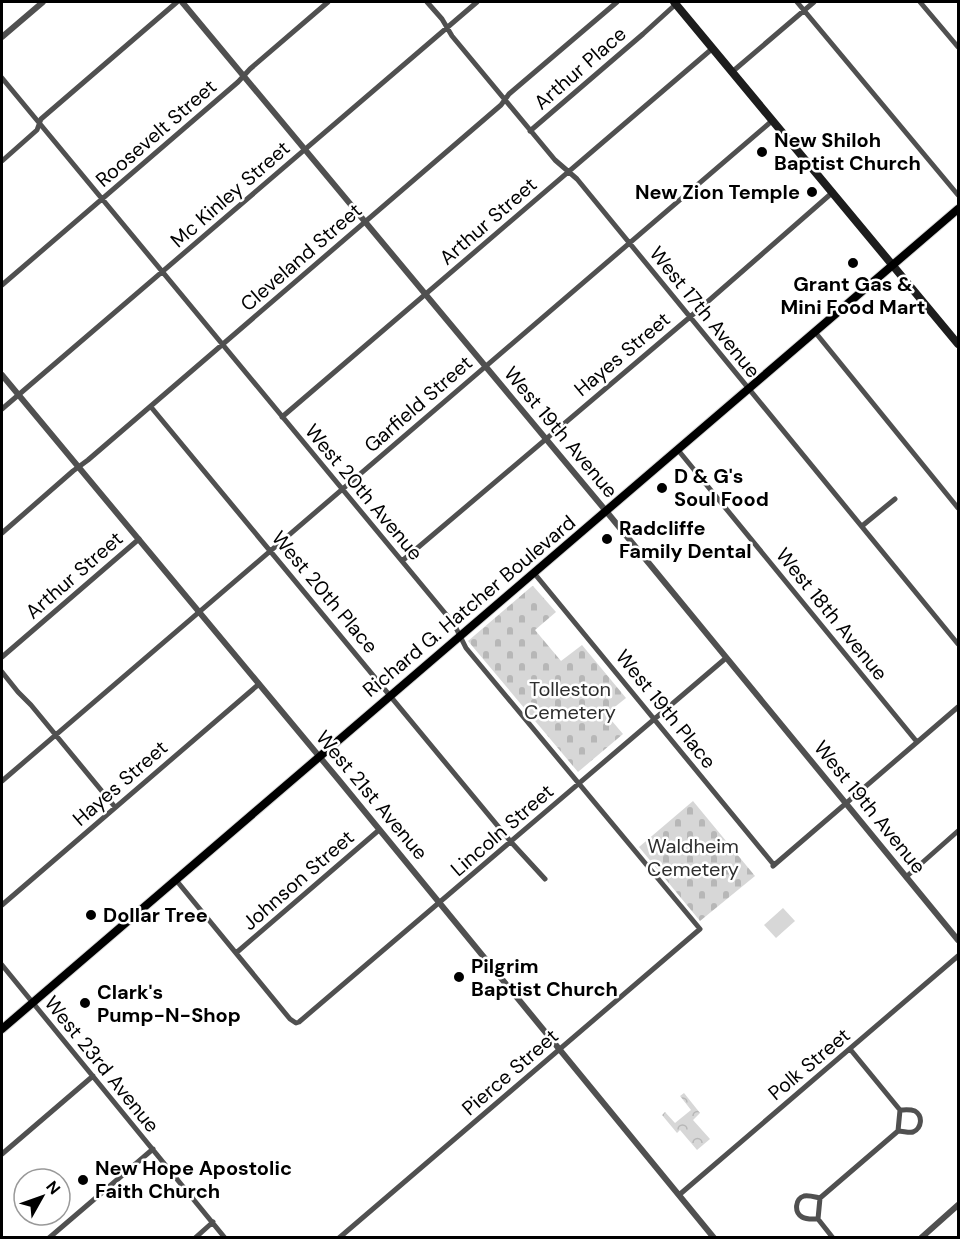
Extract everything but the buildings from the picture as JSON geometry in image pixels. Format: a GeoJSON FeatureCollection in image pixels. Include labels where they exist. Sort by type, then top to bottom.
{"type":"FeatureCollection","features":[{"type":"Feature","properties":{"kind":"main road"},"geometry":{"type":"LineString","coordinates":[[675,3],[893,265],[956,335],[958,345]]}},
{"type":"Feature","properties":{"kind":"main road","name":"Richard G. Hatcher Boulevard"},"geometry":{"type":"LineString","coordinates":[[2,1029],[958,209]]}},
{"type":"Feature","properties":{"kind":"street"},"geometry":{"type":"LineString","coordinates":[[2,37],[43,2]]}},
{"type":"Feature","properties":{"kind":"street"},"geometry":{"type":"LineString","coordinates":[[2,161],[37,130],[41,119],[177,2]]}},
{"type":"Feature","properties":{"kind":"street","name":"West 19th Avenue"},"geometry":{"type":"LineString","coordinates":[[182,2],[606,511],[958,940]]}},
{"type":"Feature","properties":{"kind":"street","name":"Roosevelt Street"},"geometry":{"type":"LineString","coordinates":[[2,285],[328,2]]}},
{"type":"Feature","properties":{"kind":"street","name":"West 17th Avenue"},"geometry":{"type":"LineString","coordinates":[[427,2],[530,131],[555,160],[577,179],[958,644]]}},
{"type":"Feature","properties":{"kind":"street","name":"Mc Kinley Street"},"geometry":{"type":"LineString","coordinates":[[2,409],[477,2]]}},
{"type":"Feature","properties":{"kind":"street","name":"Cleveland Street"},"geometry":{"type":"LineString","coordinates":[[2,533],[152,407],[501,105],[509,94],[616,2]]}},
{"type":"Feature","properties":{"kind":"street"},"geometry":{"type":"LineString","coordinates":[[797,2],[958,195]]}},
{"type":"Feature","properties":{"kind":"street"},"geometry":{"type":"LineString","coordinates":[[732,72],[814,2]]}},
{"type":"Feature","properties":{"kind":"street"},"geometry":{"type":"LineString","coordinates":[[920,2],[958,47]]}},
{"type":"Feature","properties":{"kind":"street","name":"Arthur Place"},"geometry":{"type":"LineString","coordinates":[[530,131],[644,34],[675,3]]}},
{"type":"Feature","properties":{"kind":"street","name":"Arthur Street"},"geometry":{"type":"LineString","coordinates":[[282,417],[712,48]]}},
{"type":"Feature","properties":{"kind":"street","name":"West 20th Avenue"},"geometry":{"type":"LineString","coordinates":[[2,78],[454,624],[466,648],[700,929]]}},
{"type":"Feature","properties":{"kind":"street","name":"Garfield Street"},"geometry":{"type":"LineString","coordinates":[[2,781],[773,120]]}},
{"type":"Feature","properties":{"kind":"street","name":"Hayes Street"},"geometry":{"type":"LineString","coordinates":[[402,561],[833,192]]}},
{"type":"Feature","properties":{"kind":"street"},"geometry":{"type":"LineString","coordinates":[[815,332],[958,508]]}},
{"type":"Feature","properties":{"kind":"street","name":"West 21st Avenue"},"geometry":{"type":"LineString","coordinates":[[2,375],[319,756],[714,1238]]}},
{"type":"Feature","properties":{"kind":"street","name":"West 20th Place"},"geometry":{"type":"LineString","coordinates":[[152,407],[511,842],[545,879]]}},
{"type":"Feature","properties":{"kind":"street","name":"West 18th Avenue"},"geometry":{"type":"LineString","coordinates":[[678,450],[917,742]]}},
{"type":"Feature","properties":{"kind":"street"},"geometry":{"type":"LineString","coordinates":[[862,526],[895,499]]}},
{"type":"Feature","properties":{"kind":"street","name":"Arthur Street"},"geometry":{"type":"LineString","coordinates":[[2,657],[139,539]]}},
{"type":"Feature","properties":{"kind":"street","name":"West 19th Place"},"geometry":{"type":"LineString","coordinates":[[534,573],[655,718],[773,866],[846,804]]}},
{"type":"Feature","properties":{"kind":"street","name":"Lincoln Street"},"geometry":{"type":"LineString","coordinates":[[236,953],[290,1019],[296,1023],[302,1020],[726,657]]}},
{"type":"Feature","properties":{"kind":"street"},"geometry":{"type":"LineString","coordinates":[[2,672],[115,807]]}},
{"type":"Feature","properties":{"kind":"street","name":"Hayes Street"},"geometry":{"type":"LineString","coordinates":[[2,905],[259,684]]}},
{"type":"Feature","properties":{"kind":"street"},"geometry":{"type":"LineString","coordinates":[[846,804],[958,707]]}},
{"type":"Feature","properties":{"kind":"street","name":"Johnson Street"},"geometry":{"type":"LineString","coordinates":[[236,953],[379,830]]}},
{"type":"Feature","properties":{"kind":"street"},"geometry":{"type":"LineString","coordinates":[[906,877],[958,831]]}},
{"type":"Feature","properties":{"kind":"street"},"geometry":{"type":"LineString","coordinates":[[176,880],[236,953]]}},
{"type":"Feature","properties":{"kind":"street","name":"Pierce Street"},"geometry":{"type":"LineString","coordinates":[[339,1238],[700,929]]}},
{"type":"Feature","properties":{"kind":"street","name":"Polk Street"},"geometry":{"type":"LineString","coordinates":[[679,1195],[958,956]]}},
{"type":"Feature","properties":{"kind":"street","name":"West 23rd Avenue"},"geometry":{"type":"LineString","coordinates":[[2,965],[225,1238]]}},
{"type":"Feature","properties":{"kind":"street"},"geometry":{"type":"LineString","coordinates":[[818,1219],[808,1219],[798,1214],[796,1207],[799,1200],[805,1196],[820,1197],[898,1131],[900,1110],[850,1049]]}},
{"type":"Feature","properties":{"kind":"street"},"geometry":{"type":"LineString","coordinates":[[2,1154],[93,1076]]}},
{"type":"Feature","properties":{"kind":"street"},"geometry":{"type":"LineString","coordinates":[[898,1131],[914,1132],[921,1123],[916,1112],[900,1110]]}},
{"type":"Feature","properties":{"kind":"street"},"geometry":{"type":"LineString","coordinates":[[49,1238],[153,1149]]}},
{"type":"Feature","properties":{"kind":"street"},"geometry":{"type":"LineString","coordinates":[[820,1197],[818,1219],[833,1238]]}},
{"type":"Feature","properties":{"kind":"street"},"geometry":{"type":"LineString","coordinates":[[921,1238],[958,1205]]}},
{"type":"Feature","properties":{"kind":"street"},"geometry":{"type":"LineString","coordinates":[[195,1238],[213,1222]]}},
{"type":"Feature","properties":{"kind":"green space","name":"Tolleston Cemetery"},"geometry":{"type":"Polygon","coordinates":[[[533,586],[556,612],[535,630],[561,661],[582,645],[626,698],[606,714],[623,734],[578,772],[468,641],[533,586]]]}},
{"type":"Feature","properties":{"kind":"green space","name":"Waldheim Cemetery"},"geometry":{"type":"Polygon","coordinates":[[[693,801],[755,876],[700,921],[639,847],[693,801]]]}},
{"type":"Feature","properties":{"kind":"green space"},"geometry":{"type":"Polygon","coordinates":[[[783,908],[795,921],[776,938],[764,925],[783,908]]]}},
{"type":"Feature","properties":{"kind":"green space"},"geometry":{"type":"Polygon","coordinates":[[[684,1093],[700,1113],[693,1120],[710,1139],[697,1150],[680,1130],[677,1133],[662,1115],[665,1112],[675,1123],[691,1110],[680,1096],[684,1093]]]}},
{"type":"Feature","properties":{"kind":"place","name":"New Shiloh Baptist Church"},"geometry":{"type":"Point","coordinates":[762,152]}},
{"type":"Feature","properties":{"kind":"place","name":"New Zion Temple"},"geometry":{"type":"Point","coordinates":[812,192]}},
{"type":"Feature","properties":{"kind":"place","name":"Grant Gas & Mini Food Mart"},"geometry":{"type":"Point","coordinates":[853,263]}},
{"type":"Feature","properties":{"kind":"place","name":"D & G's Soul Food"},"geometry":{"type":"Point","coordinates":[662,488]}},
{"type":"Feature","properties":{"kind":"place","name":"Radcliffe Family Dental"},"geometry":{"type":"Point","coordinates":[607,539]}},
{"type":"Feature","properties":{"kind":"place","name":"Dollar Tree"},"geometry":{"type":"Point","coordinates":[91,915]}},
{"type":"Feature","properties":{"kind":"place","name":"Pilgrim Baptist Church"},"geometry":{"type":"Point","coordinates":[459,977]}},
{"type":"Feature","properties":{"kind":"place","name":"Clark's Pump-N-Shop"},"geometry":{"type":"Point","coordinates":[85,1003]}},
{"type":"Feature","properties":{"kind":"place","name":"New Hope Apostolic Faith Church"},"geometry":{"type":"Point","coordinates":[83,1180]}}]}
